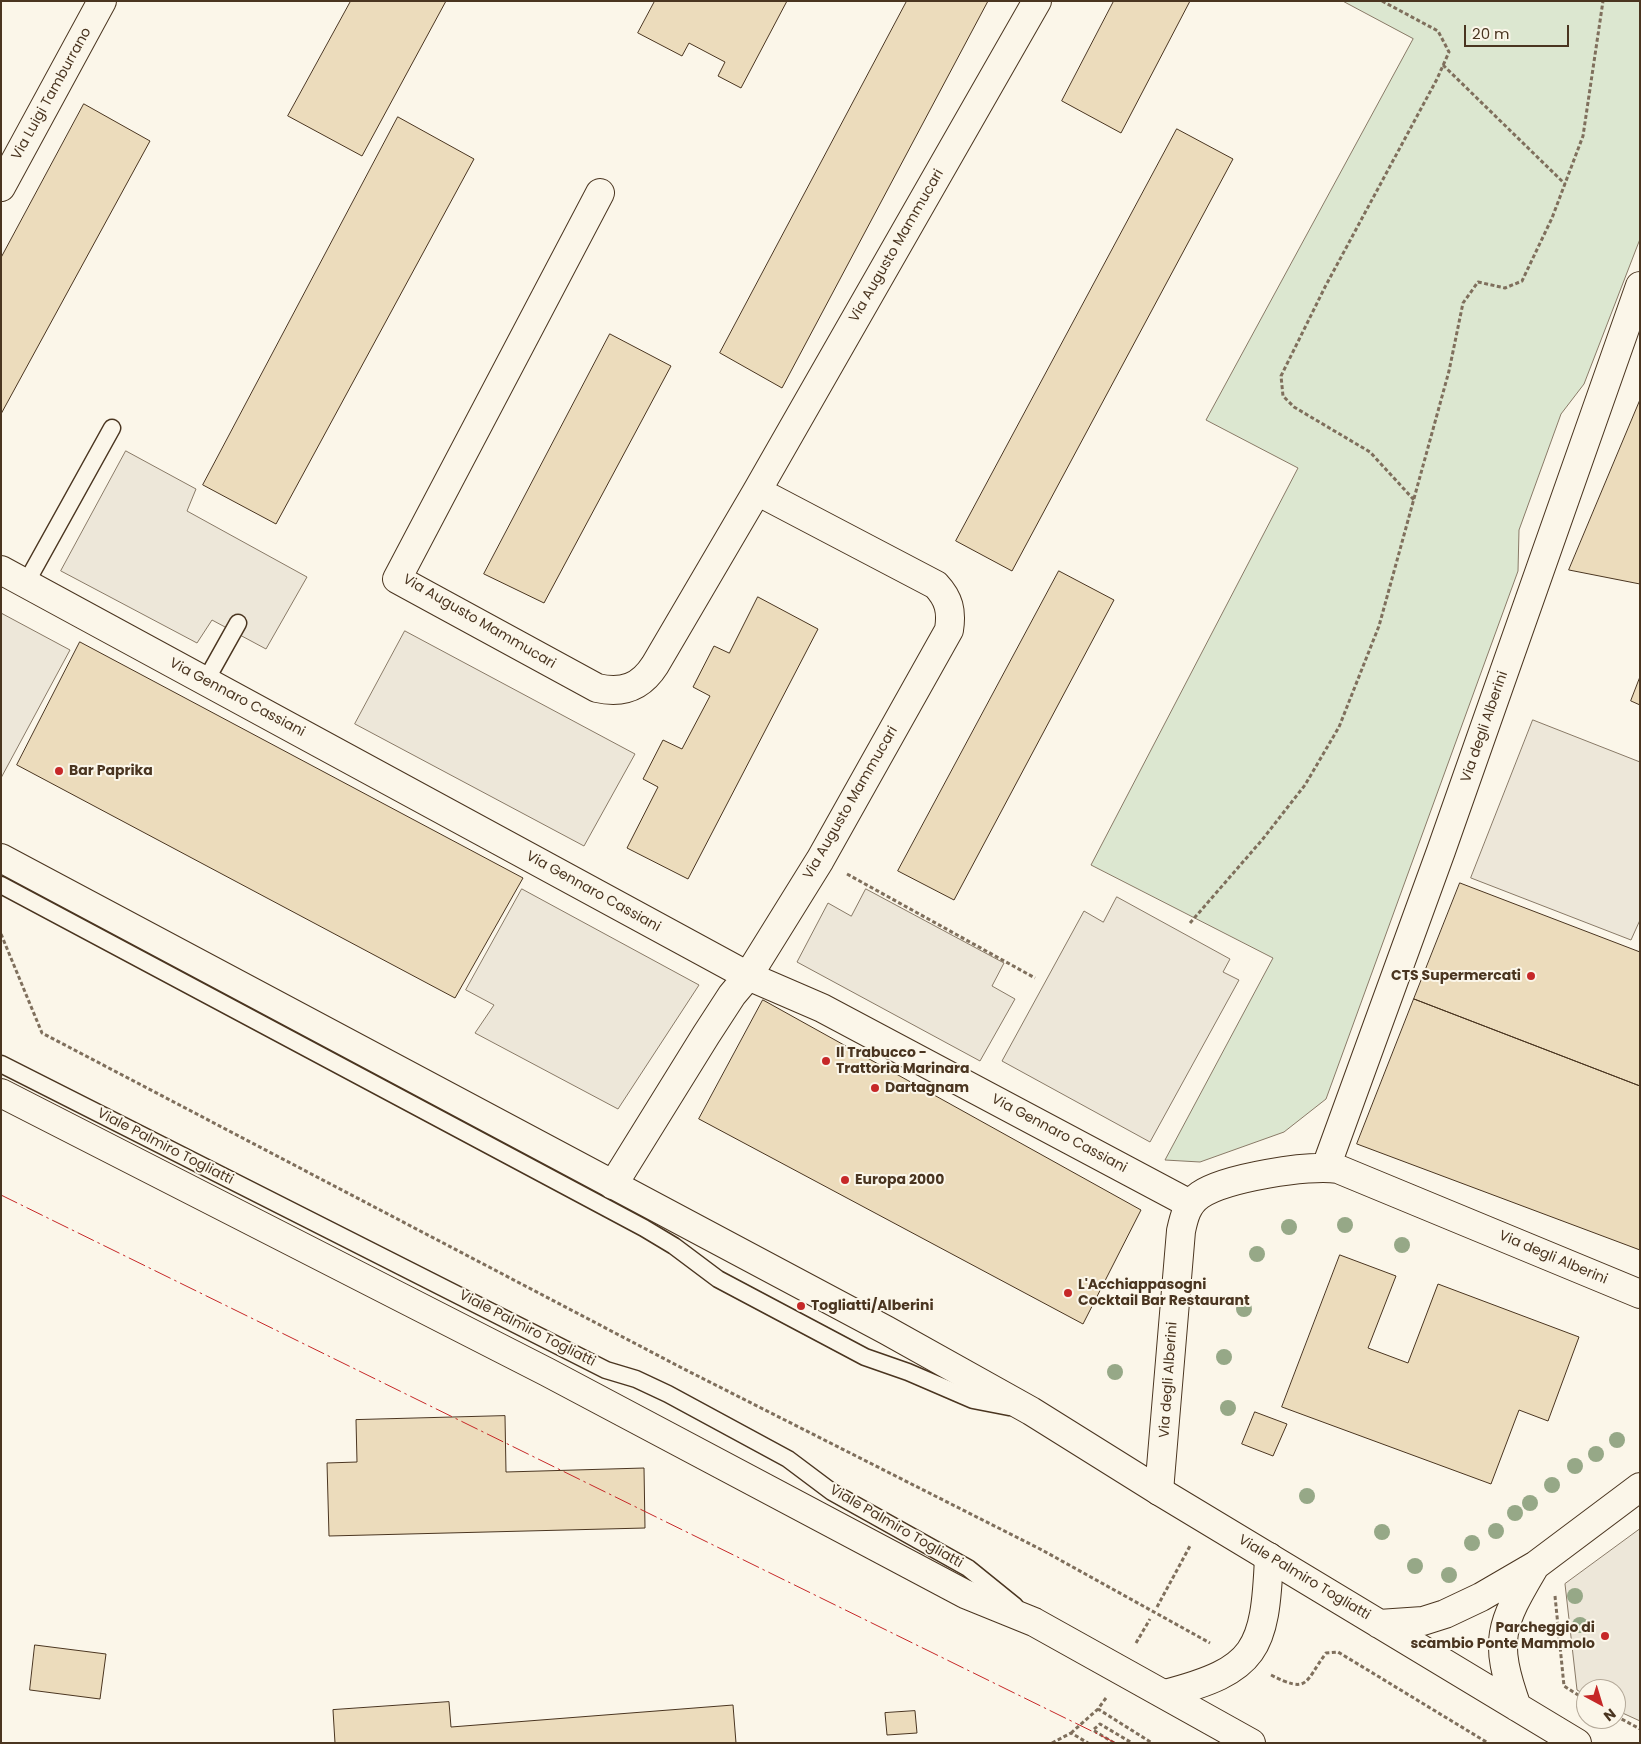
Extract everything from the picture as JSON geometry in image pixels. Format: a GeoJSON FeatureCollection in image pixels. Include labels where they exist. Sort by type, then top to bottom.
{"type":"FeatureCollection","features":[{"type":"Feature","properties":{"kind":"street","name":"Via Luigi Tamburrano"},"geometry":{"type":"LineString","coordinates":[[1,187],[102,1]]}},
{"type":"Feature","properties":{"kind":"street","name":"Via Augusto Mammucari"},"geometry":{"type":"LineString","coordinates":[[600,193],[397,579],[597,688],[610,691],[624,690],[637,685],[651,671],[757,491],[1038,1]]}},
{"type":"Feature","properties":{"kind":"street","name":"Via degli Alberini"},"geometry":{"type":"LineString","coordinates":[[1326,1167],[1441,851],[1640,286]]}},
{"type":"Feature","properties":{"kind":"street","name":"Via Augusto Mammucari"},"geometry":{"type":"LineString","coordinates":[[613,1185],[706,1035],[732,995],[748,976],[820,860],[949,630],[951,618],[950,605],[945,594],[936,585],[757,491]]}},
{"type":"Feature","properties":{"kind":"street","name":"Via Gennaro Cassiani"},"geometry":{"type":"LineString","coordinates":[[1,570],[748,976],[822,1008],[1190,1204]]}},
{"type":"Feature","properties":{"kind":"street","name":"Viale Palmiro Togliatti"},"geometry":{"type":"LineString","coordinates":[[1,858],[886,1330],[1031,1411],[1159,1491],[1577,1743]]}},
{"type":"Feature","properties":{"kind":"street","name":"Viale Palmiro Togliatti"},"geometry":{"type":"LineString","coordinates":[[1,1093],[547,1372],[965,1594],[1034,1622],[1251,1743]]}},
{"type":"Feature","properties":{"kind":"street","name":"Via degli Alberini"},"geometry":{"type":"LineString","coordinates":[[1159,1491],[1181,1231],[1184,1217],[1190,1204],[1200,1195],[1212,1189],[1243,1180],[1303,1168],[1326,1167],[1349,1172],[1640,1294]]}},
{"type":"Feature","properties":{"kind":"street"},"geometry":{"type":"LineString","coordinates":[[1379,1624],[1423,1620],[1446,1614],[1480,1597],[1536,1565],[1640,1487]]}},
{"type":"Feature","properties":{"kind":"street"},"geometry":{"type":"LineString","coordinates":[[1165,1694],[1215,1680],[1243,1661],[1256,1642],[1263,1619],[1267,1598],[1269,1557]]}},
{"type":"Feature","properties":{"kind":"street"},"geometry":{"type":"LineString","coordinates":[[1517,1707],[1505,1670],[1503,1636],[1505,1621],[1513,1603],[1536,1565]]}},
{"type":"Feature","properties":{"kind":"lane"},"geometry":{"type":"LineString","coordinates":[[26,583],[112,428]]}},
{"type":"Feature","properties":{"kind":"lane"},"geometry":{"type":"LineString","coordinates":[[204,682],[238,623]]}},
{"type":"Feature","properties":{"kind":"lane","name":"Viale Palmiro Togliatti"},"geometry":{"type":"LineString","coordinates":[[1,885],[644,1228],[674,1246],[718,1279],[865,1357],[908,1372],[973,1400],[1031,1411]]}},
{"type":"Feature","properties":{"kind":"lane","name":"Viale Palmiro Togliatti"},"geometry":{"type":"LineString","coordinates":[[1,1064],[384,1256],[606,1370],[636,1379],[734,1428],[788,1459],[832,1492],[968,1568],[1034,1622]]}},
{"type":"Feature","properties":{"kind":"path"},"geometry":{"type":"LineString","coordinates":[[1382,1],[1438,31],[1449,52],[1324,288],[1281,376],[1283,396],[1294,407],[1370,452],[1415,501]]}},
{"type":"Feature","properties":{"kind":"path"},"geometry":{"type":"LineString","coordinates":[[1190,923],[1262,840],[1305,785],[1339,727],[1380,626],[1449,372],[1463,303],[1478,282],[1506,288],[1522,281],[1552,218],[1583,136],[1603,1]]}},
{"type":"Feature","properties":{"kind":"path"},"geometry":{"type":"LineString","coordinates":[[1443,65],[1565,184]]}},
{"type":"Feature","properties":{"kind":"path"},"geometry":{"type":"LineString","coordinates":[[820,860],[1035,978]]}},
{"type":"Feature","properties":{"kind":"path"},"geometry":{"type":"LineString","coordinates":[[1,934],[42,1033],[682,1368],[1042,1550],[1243,1661],[1294,1686],[1300,1686],[1306,1682],[1326,1653],[1338,1652],[1488,1743]]}},
{"type":"Feature","properties":{"kind":"path"},"geometry":{"type":"LineString","coordinates":[[1156,1607],[1192,1542]]}},
{"type":"Feature","properties":{"kind":"path"},"geometry":{"type":"LineString","coordinates":[[1555,1588],[1564,1686],[1576,1694]]}},
{"type":"Feature","properties":{"kind":"path"},"geometry":{"type":"LineString","coordinates":[[1134,1648],[1150,1619]]}},
{"type":"Feature","properties":{"kind":"path"},"geometry":{"type":"LineString","coordinates":[[1052,1743],[1071,1733],[1098,1709],[1106,1697]]}},
{"type":"Feature","properties":{"kind":"path"},"geometry":{"type":"LineString","coordinates":[[1098,1709],[1152,1743]]}},
{"type":"Feature","properties":{"kind":"path"},"geometry":{"type":"LineString","coordinates":[[1626,1721],[1640,1729]]}},
{"type":"Feature","properties":{"kind":"path"},"geometry":{"type":"LineString","coordinates":[[1114,1743],[1093,1730],[1100,1724],[1132,1743]]}},
{"type":"Feature","properties":{"kind":"path"},"geometry":{"type":"LineString","coordinates":[[1071,1733],[1088,1743]]}},
{"type":"Feature","properties":{"kind":"green space"},"geometry":{"type":"Polygon","coordinates":[[[1343,1],[1640,1],[1640,239],[1584,384],[1561,414],[1519,530],[1518,571],[1326,1099],[1284,1132],[1200,1162],[1165,1160],[1273,958],[1091,865],[1298,468],[1206,420],[1413,39],[1343,1]]]}},
{"type":"Feature","properties":{"kind":"shaded area"},"geometry":{"type":"Polygon","coordinates":[[[126,451],[196,489],[187,511],[307,577],[266,649],[212,620],[197,643],[61,571],[126,451]]]}},
{"type":"Feature","properties":{"kind":"shaded area"},"geometry":{"type":"Polygon","coordinates":[[[1,613],[70,650],[1,778],[1,613]]]}},
{"type":"Feature","properties":{"kind":"shaded area"},"geometry":{"type":"Polygon","coordinates":[[[405,631],[635,754],[584,846],[355,724],[405,631]]]}},
{"type":"Feature","properties":{"kind":"shaded area"},"geometry":{"type":"Polygon","coordinates":[[[1533,720],[1640,762],[1640,920],[1631,940],[1471,878],[1533,720]]]}},
{"type":"Feature","properties":{"kind":"shaded area"},"geometry":{"type":"Polygon","coordinates":[[[522,889],[699,985],[618,1109],[475,1033],[494,1005],[466,990],[522,889]]]}},
{"type":"Feature","properties":{"kind":"shaded area"},"geometry":{"type":"Polygon","coordinates":[[[866,889],[1004,963],[992,986],[1015,999],[980,1061],[797,962],[828,903],[851,916],[866,889]]]}},
{"type":"Feature","properties":{"kind":"shaded area"},"geometry":{"type":"Polygon","coordinates":[[[1117,897],[1230,959],[1223,972],[1239,980],[1150,1142],[1002,1061],[1084,911],[1103,922],[1117,897]]]}},
{"type":"Feature","properties":{"kind":"shaded area","name":"Parcheggio di scambio Ponte Mammolo"},"geometry":{"type":"Polygon","coordinates":[[[1640,1529],[1640,1721],[1626,1715],[1626,1679],[1576,1679],[1576,1681],[1565,1584],[1640,1529]]]}},
{"type":"Feature","properties":{"kind":"building"},"geometry":{"type":"Polygon","coordinates":[[[351,1],[446,1],[362,156],[288,116],[351,1]]]}},
{"type":"Feature","properties":{"kind":"building"},"geometry":{"type":"Polygon","coordinates":[[[655,1],[787,1],[741,88],[718,76],[725,62],[689,43],[682,56],[638,33],[655,1]]]}},
{"type":"Feature","properties":{"kind":"building"},"geometry":{"type":"Polygon","coordinates":[[[907,1],[988,1],[782,388],[720,353],[907,1]]]}},
{"type":"Feature","properties":{"kind":"building"},"geometry":{"type":"Polygon","coordinates":[[[1114,1],[1190,1],[1121,133],[1062,101],[1114,1]]]}},
{"type":"Feature","properties":{"kind":"building"},"geometry":{"type":"Polygon","coordinates":[[[84,104],[150,141],[1,414],[1,258],[84,104]]]}},
{"type":"Feature","properties":{"kind":"building"},"geometry":{"type":"Polygon","coordinates":[[[398,117],[474,159],[276,524],[203,485],[398,117]]]}},
{"type":"Feature","properties":{"kind":"building"},"geometry":{"type":"Polygon","coordinates":[[[1177,129],[1233,159],[1012,571],[956,541],[1177,129]]]}},
{"type":"Feature","properties":{"kind":"building"},"geometry":{"type":"Polygon","coordinates":[[[610,334],[671,366],[544,603],[484,574],[610,334]]]}},
{"type":"Feature","properties":{"kind":"building"},"geometry":{"type":"Polygon","coordinates":[[[1640,400],[1640,584],[1569,570],[1640,400]]]}},
{"type":"Feature","properties":{"kind":"building"},"geometry":{"type":"Polygon","coordinates":[[[1059,571],[1114,600],[954,900],[898,871],[1059,571]]]}},
{"type":"Feature","properties":{"kind":"building"},"geometry":{"type":"Polygon","coordinates":[[[758,597],[818,629],[688,879],[627,848],[658,787],[643,779],[663,740],[682,749],[710,696],[693,687],[714,646],[729,653],[758,597]]]}},
{"type":"Feature","properties":{"kind":"building"},"geometry":{"type":"Polygon","coordinates":[[[80,642],[523,878],[455,998],[17,765],[80,642]]]}},
{"type":"Feature","properties":{"kind":"building"},"geometry":{"type":"Polygon","coordinates":[[[1640,677],[1640,705],[1631,701],[1640,677]]]}},
{"type":"Feature","properties":{"kind":"building","name":"CTS Supermercati"},"geometry":{"type":"Polygon","coordinates":[[[1460,883],[1640,952],[1640,1086],[1414,999],[1460,883]]]}},
{"type":"Feature","properties":{"kind":"building"},"geometry":{"type":"Polygon","coordinates":[[[1414,999],[1640,1086],[1640,1250],[1357,1144],[1414,999]]]}},
{"type":"Feature","properties":{"kind":"building"},"geometry":{"type":"Polygon","coordinates":[[[763,1000],[1141,1210],[1083,1324],[699,1119],[763,1000]]]}},
{"type":"Feature","properties":{"kind":"building"},"geometry":{"type":"Polygon","coordinates":[[[1340,1255],[1396,1276],[1368,1348],[1408,1363],[1438,1284],[1579,1337],[1548,1421],[1519,1410],[1491,1484],[1282,1407],[1340,1255]]]}},
{"type":"Feature","properties":{"kind":"building"},"geometry":{"type":"Polygon","coordinates":[[[1255,1412],[1287,1424],[1273,1456],[1242,1444],[1255,1412]]]}},
{"type":"Feature","properties":{"kind":"building"},"geometry":{"type":"Polygon","coordinates":[[[505,1416],[506,1472],[644,1468],[645,1528],[329,1536],[327,1463],[357,1462],[356,1420],[505,1416]]]}},
{"type":"Feature","properties":{"kind":"building"},"geometry":{"type":"Polygon","coordinates":[[[35,1645],[106,1654],[100,1699],[30,1690],[35,1645]]]}},
{"type":"Feature","properties":{"kind":"building"},"geometry":{"type":"Polygon","coordinates":[[[449,1702],[451,1727],[733,1705],[736,1743],[335,1743],[333,1710],[449,1702]]]}},
{"type":"Feature","properties":{"kind":"building"},"geometry":{"type":"Polygon","coordinates":[[[915,1711],[917,1733],[887,1735],[885,1713],[915,1711]]]}},
{"type":"Feature","properties":{"kind":"power"},"geometry":{"type":"LineString","coordinates":[[1,1195],[1116,1743]]}},
{"type":"Feature","properties":{"kind":"place","name":"Bar Paprika"},"geometry":{"type":"Point","coordinates":[59,771]}},
{"type":"Feature","properties":{"kind":"place","name":"CTS Supermercati"},"geometry":{"type":"Point","coordinates":[1531,976]}},
{"type":"Feature","properties":{"kind":"place","name":"Il Trabucco - Trattoria Marinara"},"geometry":{"type":"Point","coordinates":[826,1061]}},
{"type":"Feature","properties":{"kind":"place","name":"Dartagnam"},"geometry":{"type":"Point","coordinates":[875,1088]}},
{"type":"Feature","properties":{"kind":"place","name":"Europa 2000"},"geometry":{"type":"Point","coordinates":[845,1180]}},
{"type":"Feature","properties":{"kind":"place","name":"L'Acchiappasogni Cocktail Bar Restaurant"},"geometry":{"type":"Point","coordinates":[1068,1293]}},
{"type":"Feature","properties":{"kind":"place","name":"Togliatti/Alberini"},"geometry":{"type":"Point","coordinates":[801,1306]}},
{"type":"Feature","properties":{"kind":"place","name":"Parcheggio di scambio Ponte Mammolo"},"geometry":{"type":"Point","coordinates":[1605,1636]}}]}
